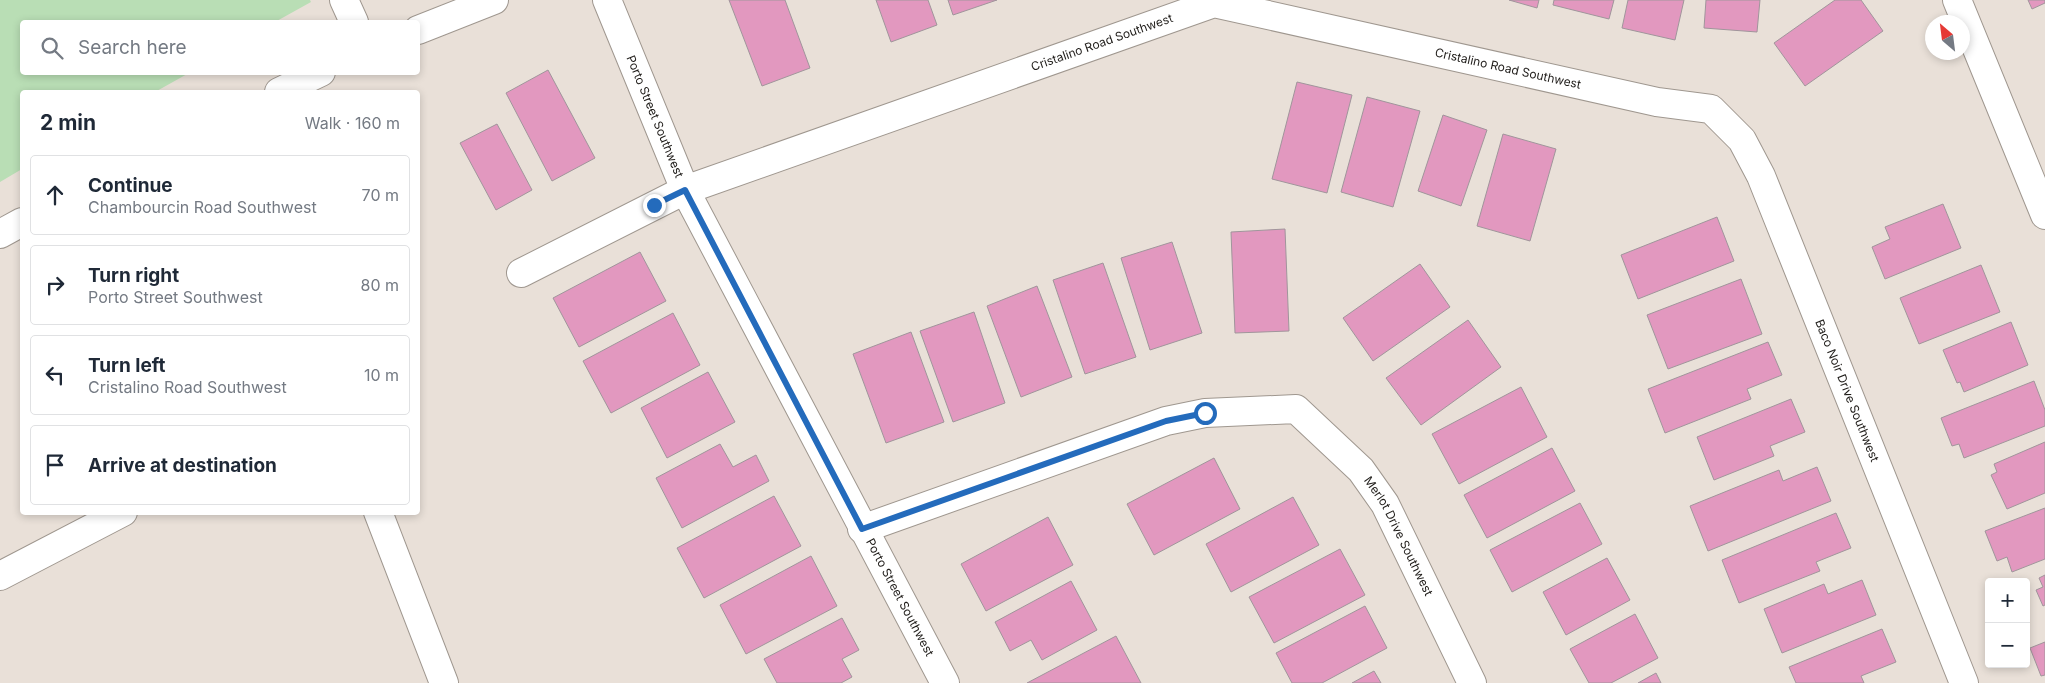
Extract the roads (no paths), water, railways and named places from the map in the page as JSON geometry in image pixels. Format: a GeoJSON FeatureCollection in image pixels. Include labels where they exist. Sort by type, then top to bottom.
{"type":"FeatureCollection","features":[{"type":"Feature","properties":{"kind":"street"},"geometry":{"type":"LineString","coordinates":[[344,0],[353,20]]}},
{"type":"Feature","properties":{"kind":"street"},"geometry":{"type":"LineString","coordinates":[[420,29],[494,0]]}},
{"type":"Feature","properties":{"kind":"street","name":"Porto Street Southwest"},"geometry":{"type":"LineString","coordinates":[[608,0],[685,190],[862,529],[945,683]]}},
{"type":"Feature","properties":{"kind":"street"},"geometry":{"type":"LineString","coordinates":[[1957,0],[2045,215]]}},
{"type":"Feature","properties":{"kind":"street","name":"Cristalino Road Southwest"},"geometry":{"type":"LineString","coordinates":[[521,273],[685,190],[1214,3],[1657,102],[1711,109]]}},
{"type":"Feature","properties":{"kind":"street"},"geometry":{"type":"LineString","coordinates":[[283,90],[315,75]]}},
{"type":"Feature","properties":{"kind":"street","name":"Baco Noir Drive Southwest"},"geometry":{"type":"LineString","coordinates":[[1711,109],[1742,140],[1761,176],[1964,683]]}},
{"type":"Feature","properties":{"kind":"street"},"geometry":{"type":"LineString","coordinates":[[0,234],[20,223]]}},
{"type":"Feature","properties":{"kind":"street","name":"Merlot Drive Southwest"},"geometry":{"type":"LineString","coordinates":[[862,529],[1166,421],[1205,413],[1296,409],[1360,470],[1385,504],[1472,683]]}},
{"type":"Feature","properties":{"kind":"street"},"geometry":{"type":"LineString","coordinates":[[0,576],[117,515]]}},
{"type":"Feature","properties":{"kind":"street"},"geometry":{"type":"LineString","coordinates":[[379,515],[444,683]]}}]}
